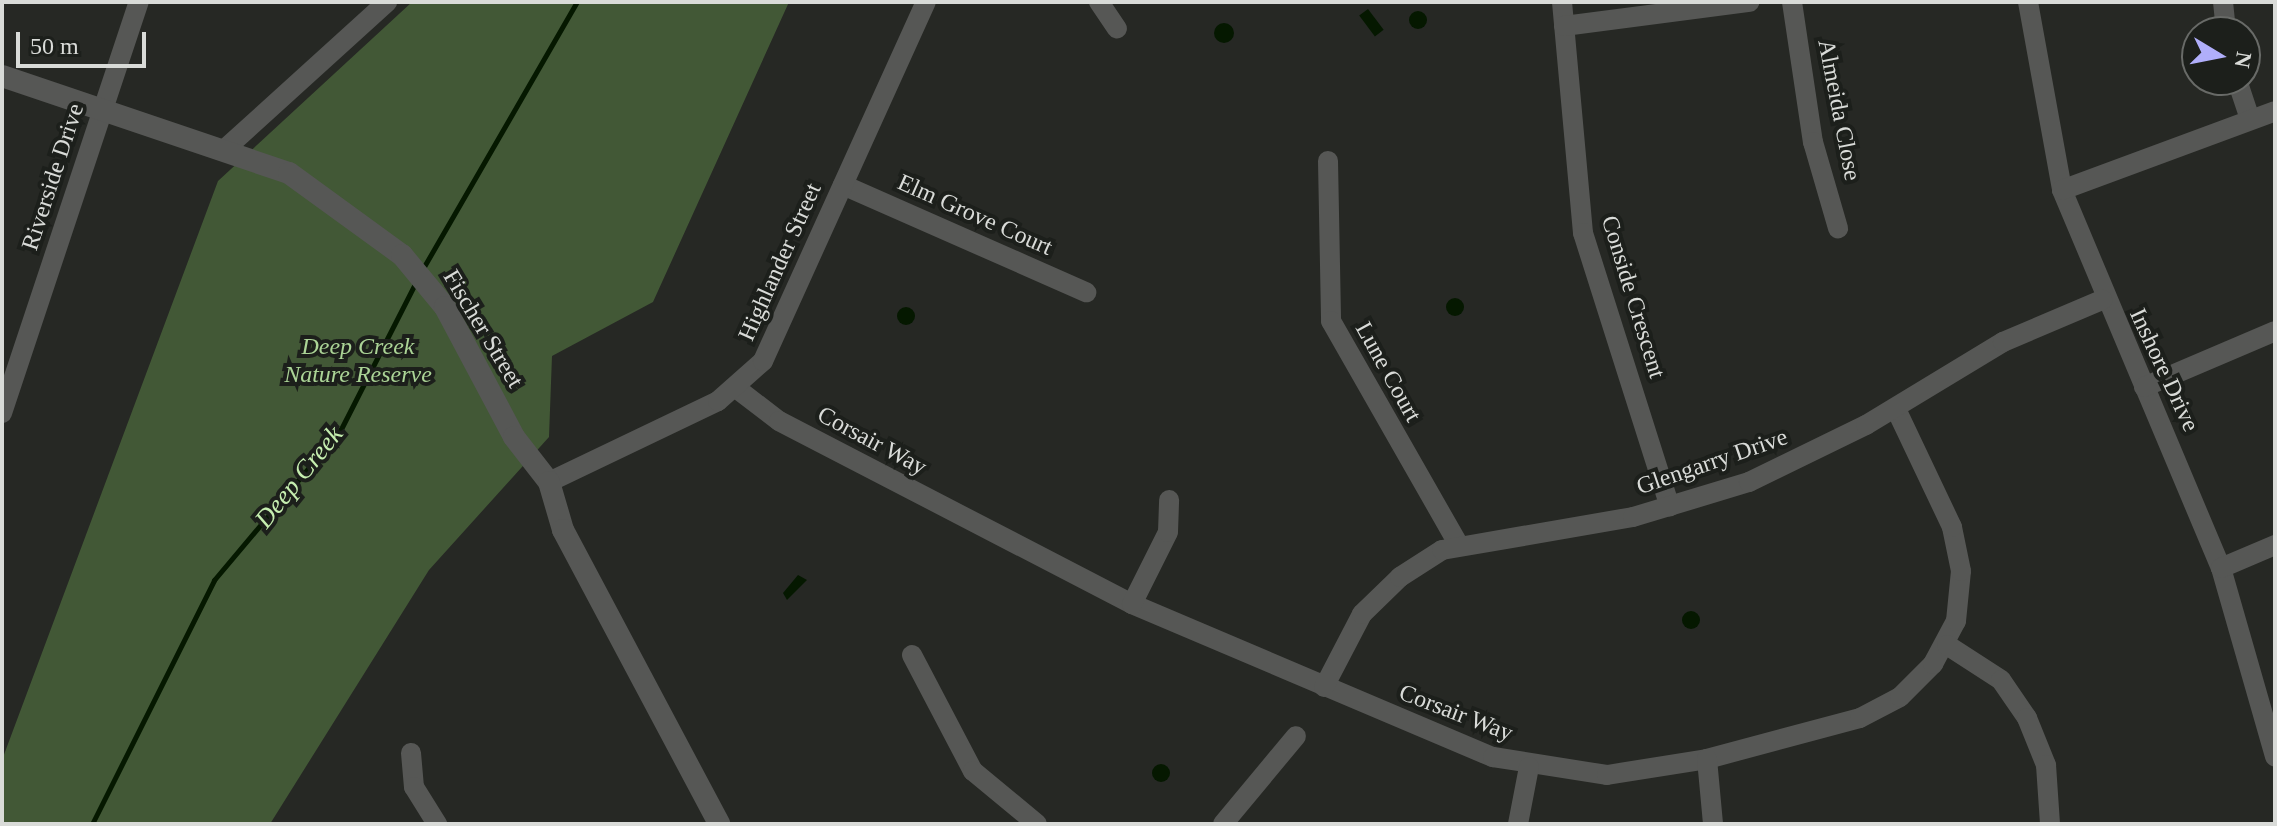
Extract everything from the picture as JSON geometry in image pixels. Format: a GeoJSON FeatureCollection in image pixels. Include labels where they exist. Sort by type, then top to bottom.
{"type":"FeatureCollection","features":[{"type":"Feature","properties":{"kind":"street","name":"Riverside Drive"},"geometry":{"type":"LineString","coordinates":[[2,413],[139,2]]}},
{"type":"Feature","properties":{"kind":"street"},"geometry":{"type":"LineString","coordinates":[[225,149],[387,2]]}},
{"type":"Feature","properties":{"kind":"street","name":"Highlander Street"},"geometry":{"type":"LineString","coordinates":[[549,482],[736,388],[763,361],[926,2]]}},
{"type":"Feature","properties":{"kind":"street"},"geometry":{"type":"LineString","coordinates":[[1099,2],[1117,29]]}},
{"type":"Feature","properties":{"kind":"street","name":"Conside Crescent"},"geometry":{"type":"LineString","coordinates":[[1562,2],[1583,233],[1670,507]]}},
{"type":"Feature","properties":{"kind":"street"},"geometry":{"type":"LineString","coordinates":[[1564,26],[1749,2]]}},
{"type":"Feature","properties":{"kind":"street","name":"Almeida Close"},"geometry":{"type":"LineString","coordinates":[[1792,2],[1813,142],[1838,228]]}},
{"type":"Feature","properties":{"kind":"street","name":"Inshore Drive"},"geometry":{"type":"LineString","coordinates":[[2028,2],[2062,190],[2102,300],[2144,387],[2221,568],[2274,745]]}},
{"type":"Feature","properties":{"kind":"street","name":"Fischer Street"},"geometry":{"type":"LineString","coordinates":[[2,76],[289,173],[412,265],[428,283],[514,437],[549,482],[563,530],[719,824]]}},
{"type":"Feature","properties":{"kind":"street"},"geometry":{"type":"LineString","coordinates":[[2242,96],[2250,119]]}},
{"type":"Feature","properties":{"kind":"street"},"geometry":{"type":"LineString","coordinates":[[2062,190],[2275,111]]}},
{"type":"Feature","properties":{"kind":"street","name":"Lune Court"},"geometry":{"type":"LineString","coordinates":[[1328,161],[1331,321],[1458,544]]}},
{"type":"Feature","properties":{"kind":"street","name":"Elm Grove Court"},"geometry":{"type":"LineString","coordinates":[[843,185],[1086,292]]}},
{"type":"Feature","properties":{"kind":"street","name":"Glengarry Drive"},"geometry":{"type":"LineString","coordinates":[[1324,687],[1347,636],[1381,594],[1458,544],[1670,507],[1779,468],[1896,409],[1969,359],[2102,300]]}},
{"type":"Feature","properties":{"kind":"street"},"geometry":{"type":"LineString","coordinates":[[2144,387],[2275,331]]}},
{"type":"Feature","properties":{"kind":"street","name":"Corsair Way"},"geometry":{"type":"LineString","coordinates":[[736,388],[779,421],[1132,604],[1324,687],[1529,767],[1607,775],[1707,759],[1882,709],[1947,645]]}},
{"type":"Feature","properties":{"kind":"street"},"geometry":{"type":"LineString","coordinates":[[1896,409],[1957,548],[1960,596],[1947,645],[2001,680],[2027,718],[2046,765],[2050,824]]}},
{"type":"Feature","properties":{"kind":"street"},"geometry":{"type":"LineString","coordinates":[[1132,604],[1168,532],[1169,500]]}},
{"type":"Feature","properties":{"kind":"street"},"geometry":{"type":"LineString","coordinates":[[2221,568],[2275,545]]}},
{"type":"Feature","properties":{"kind":"street"},"geometry":{"type":"LineString","coordinates":[[912,655],[973,771],[1037,824]]}},
{"type":"Feature","properties":{"kind":"street"},"geometry":{"type":"LineString","coordinates":[[1223,824],[1296,736]]}},
{"type":"Feature","properties":{"kind":"street"},"geometry":{"type":"LineString","coordinates":[[411,753],[414,787],[437,824]]}},
{"type":"Feature","properties":{"kind":"street"},"geometry":{"type":"LineString","coordinates":[[1707,759],[1713,824]]}},
{"type":"Feature","properties":{"kind":"street"},"geometry":{"type":"LineString","coordinates":[[1518,824],[1529,767]]}},
{"type":"Feature","properties":{"kind":"green space","name":"Deep Creek Nature Reserve"},"geometry":{"type":"Polygon","coordinates":[[[412,2],[789,2],[653,302],[552,356],[549,437],[429,570],[270,824],[2,824],[2,760],[218,181],[412,2]]]}},
{"type":"Feature","properties":{"kind":"shaded area"},"geometry":{"type":"Polygon","coordinates":[[[1368,9],[1384,30],[1375,36],[1359,16],[1368,9]]]}},
{"type":"Feature","properties":{"kind":"shaded area"},"geometry":{"type":"Polygon","coordinates":[[[1418,11],[1427,20],[1418,29],[1409,20],[1418,11]]]}},
{"type":"Feature","properties":{"kind":"shaded area"},"geometry":{"type":"Polygon","coordinates":[[[1224,23],[1231,26],[1234,33],[1231,40],[1224,43],[1217,40],[1214,33],[1217,26],[1224,23]]]}},
{"type":"Feature","properties":{"kind":"shaded area"},"geometry":{"type":"Polygon","coordinates":[[[1455,298],[1464,307],[1455,316],[1446,307],[1455,298]]]}},
{"type":"Feature","properties":{"kind":"shaded area"},"geometry":{"type":"Polygon","coordinates":[[[906,307],[915,316],[906,325],[897,316],[906,307]]]}},
{"type":"Feature","properties":{"kind":"shaded area"},"geometry":{"type":"Polygon","coordinates":[[[798,575],[807,580],[787,600],[783,593],[798,575]]]}},
{"type":"Feature","properties":{"kind":"shaded area"},"geometry":{"type":"Polygon","coordinates":[[[1687,611],[1695,611],[1700,620],[1698,627],[1687,629],[1682,624],[1682,616],[1687,611]]]}},
{"type":"Feature","properties":{"kind":"shaded area"},"geometry":{"type":"Polygon","coordinates":[[[1157,764],[1165,764],[1170,773],[1168,780],[1157,782],[1152,777],[1152,769],[1157,764]]]}},
{"type":"Feature","properties":{"kind":"waterway","name":"Deep Creek"},"geometry":{"type":"LineString","coordinates":[[422,270],[577,2]]}},
{"type":"Feature","properties":{"kind":"waterway","name":"Deep Creek"},"geometry":{"type":"LineString","coordinates":[[92,824],[214,580],[341,429],[416,282]]}}]}
